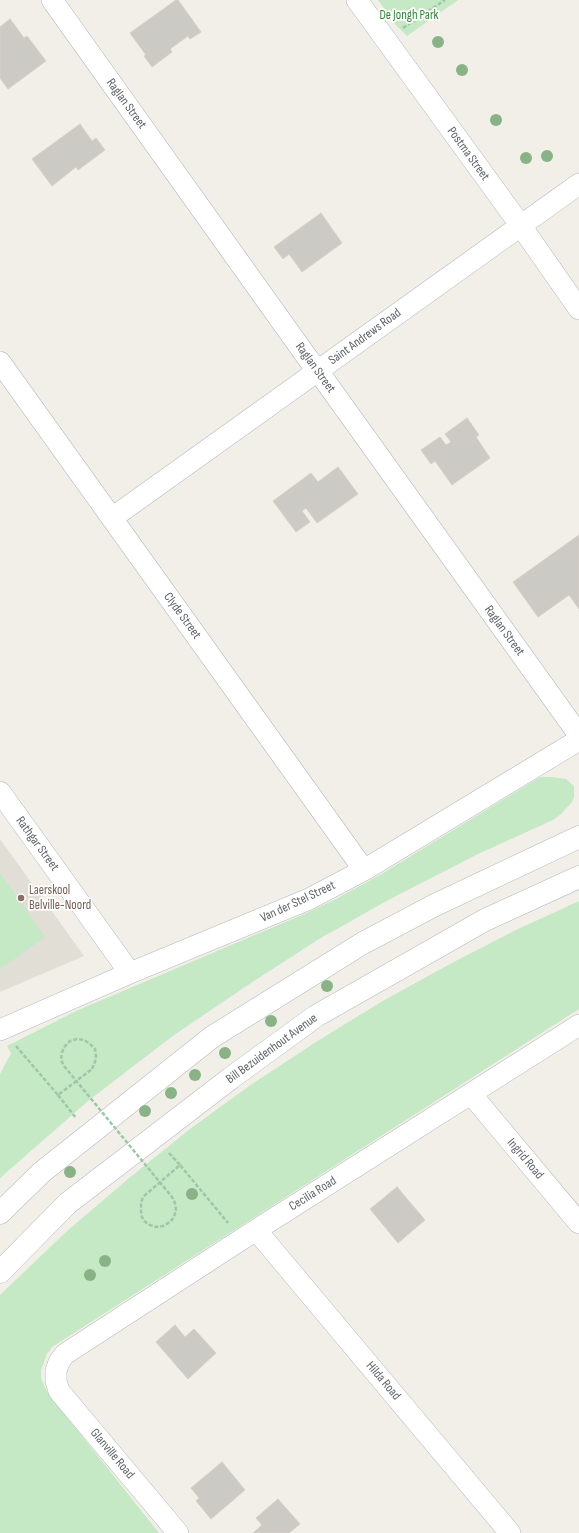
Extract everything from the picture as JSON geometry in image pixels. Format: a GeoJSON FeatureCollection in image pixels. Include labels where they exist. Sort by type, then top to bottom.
{"type":"FeatureCollection","features":[{"type":"Feature","properties":{"kind":"main road"},"geometry":{"type":"LineString","coordinates":[[0,1213],[42,1172],[212,1037],[363,943],[435,905],[579,837]]}},
{"type":"Feature","properties":{"kind":"main road","name":"Bill Bezuidenhout Avenue"},"geometry":{"type":"LineString","coordinates":[[0,1272],[68,1203],[231,1078],[316,1016],[484,920],[579,877]]}},
{"type":"Feature","properties":{"kind":"street","name":"Raglan Street"},"geometry":{"type":"LineString","coordinates":[[52,0],[579,735]]}},
{"type":"Feature","properties":{"kind":"street","name":"Postma Street"},"geometry":{"type":"LineString","coordinates":[[357,0],[521,226],[579,309]]}},
{"type":"Feature","properties":{"kind":"street","name":"Saint Andrews Road"},"geometry":{"type":"LineString","coordinates":[[112,518],[579,184]]}},
{"type":"Feature","properties":{"kind":"street","name":"Clyde Street"},"geometry":{"type":"LineString","coordinates":[[0,362],[364,870]]}},
{"type":"Feature","properties":{"kind":"street","name":"Van der Stel Street"},"geometry":{"type":"LineString","coordinates":[[6,1036],[130,973],[309,899],[364,870],[579,740]]}},
{"type":"Feature","properties":{"kind":"street","name":"Rathgar Street"},"geometry":{"type":"LineString","coordinates":[[0,792],[130,973]]}},
{"type":"Feature","properties":{"kind":"street","name":"Cecilia Road"},"geometry":{"type":"LineString","coordinates":[[56,1372],[59,1362],[65,1354],[73,1348],[579,1025]]}},
{"type":"Feature","properties":{"kind":"street","name":"Ingrid Road"},"geometry":{"type":"LineString","coordinates":[[471,1094],[579,1223]]}},
{"type":"Feature","properties":{"kind":"street","name":"Hilda Road"},"geometry":{"type":"LineString","coordinates":[[256,1230],[510,1533]]}},
{"type":"Feature","properties":{"kind":"street","name":"Glanville Road"},"geometry":{"type":"LineString","coordinates":[[56,1372],[56,1381],[59,1391],[178,1533]]}},
{"type":"Feature","properties":{"kind":"path"},"geometry":{"type":"LineString","coordinates":[[401,29],[445,0]]}},
{"type":"Feature","properties":{"kind":"path"},"geometry":{"type":"LineString","coordinates":[[6,1036],[58,1095],[76,1118]]}},
{"type":"Feature","properties":{"kind":"path"},"geometry":{"type":"LineString","coordinates":[[58,1095],[92,1068],[95,1062],[96,1056],[94,1049],[84,1040],[77,1039],[70,1041],[65,1046],[62,1052],[61,1060],[64,1066],[172,1197],[175,1203],[176,1210],[174,1217],[170,1222],[163,1226],[156,1227],[144,1221],[141,1215],[140,1202],[144,1196],[180,1165],[229,1224]]}},
{"type":"Feature","properties":{"kind":"shaded area","name":"Laerskool Belville-Noord"},"geometry":{"type":"Polygon","coordinates":[[[0,839],[84,956],[0,992],[0,839]]]}},
{"type":"Feature","properties":{"kind":"green space","name":"De Jongh Park"},"geometry":{"type":"Polygon","coordinates":[[[378,0],[458,0],[407,36],[395,24],[378,0]]]}},
{"type":"Feature","properties":{"kind":"green space"},"geometry":{"type":"Polygon","coordinates":[[[540,777],[566,779],[574,786],[574,797],[572,802],[553,820],[478,854],[392,898],[319,939],[254,981],[174,1035],[88,1101],[0,1178],[0,1074],[11,1053],[7,1046],[76,1011],[334,900],[380,875],[540,777]]]}},
{"type":"Feature","properties":{"kind":"green space"},"geometry":{"type":"Polygon","coordinates":[[[0,873],[45,937],[0,969],[0,873]]]}},
{"type":"Feature","properties":{"kind":"green space"},"geometry":{"type":"Polygon","coordinates":[[[579,901],[579,1009],[52,1347],[47,1354],[41,1370],[41,1378],[47,1392],[159,1533],[0,1533],[0,1295],[67,1231],[128,1179],[190,1129],[252,1084],[381,1002],[516,930],[579,901]]]}},
{"type":"Feature","properties":{"kind":"building"},"geometry":{"type":"Polygon","coordinates":[[[178,0],[201,32],[190,39],[188,36],[170,49],[172,52],[152,67],[144,56],[146,55],[130,33],[178,0]]]}},
{"type":"Feature","properties":{"kind":"building"},"geometry":{"type":"Polygon","coordinates":[[[10,19],[24,38],[27,36],[46,61],[8,89],[0,78],[0,27],[10,19]]]}},
{"type":"Feature","properties":{"kind":"building"},"geometry":{"type":"Polygon","coordinates":[[[80,124],[92,141],[96,138],[105,150],[78,170],[76,167],[52,186],[32,159],[80,124]]]}},
{"type":"Feature","properties":{"kind":"building"},"geometry":{"type":"Polygon","coordinates":[[[321,213],[342,243],[302,272],[289,254],[283,259],[274,247],[321,213]]]}},
{"type":"Feature","properties":{"kind":"building"},"geometry":{"type":"Polygon","coordinates":[[[467,418],[479,435],[476,437],[490,458],[452,485],[435,461],[431,464],[421,450],[440,437],[446,445],[451,442],[445,434],[467,418]]]}},
{"type":"Feature","properties":{"kind":"building"},"geometry":{"type":"Polygon","coordinates":[[[338,467],[358,494],[317,523],[306,508],[302,511],[310,522],[296,532],[273,501],[311,473],[318,482],[338,467]]]}},
{"type":"Feature","properties":{"kind":"building"},"geometry":{"type":"Polygon","coordinates":[[[579,535],[579,609],[569,595],[538,617],[513,582],[579,535]]]}},
{"type":"Feature","properties":{"kind":"building"},"geometry":{"type":"Polygon","coordinates":[[[397,1187],[425,1220],[398,1243],[370,1209],[397,1187]]]}},
{"type":"Feature","properties":{"kind":"building"},"geometry":{"type":"Polygon","coordinates":[[[175,1325],[185,1337],[194,1329],[216,1353],[188,1379],[156,1342],[175,1325]]]}},
{"type":"Feature","properties":{"kind":"building"},"geometry":{"type":"Polygon","coordinates":[[[222,1462],[245,1490],[211,1519],[196,1501],[199,1498],[191,1488],[222,1462]]]}},
{"type":"Feature","properties":{"kind":"building"},"geometry":{"type":"Polygon","coordinates":[[[278,1499],[300,1524],[289,1533],[253,1533],[262,1525],[256,1518],[278,1499]]]}},
{"type":"Feature","properties":{"kind":"place","name":"Laerskool Belville-Noord"},"geometry":{"type":"Point","coordinates":[21,898]}}]}
